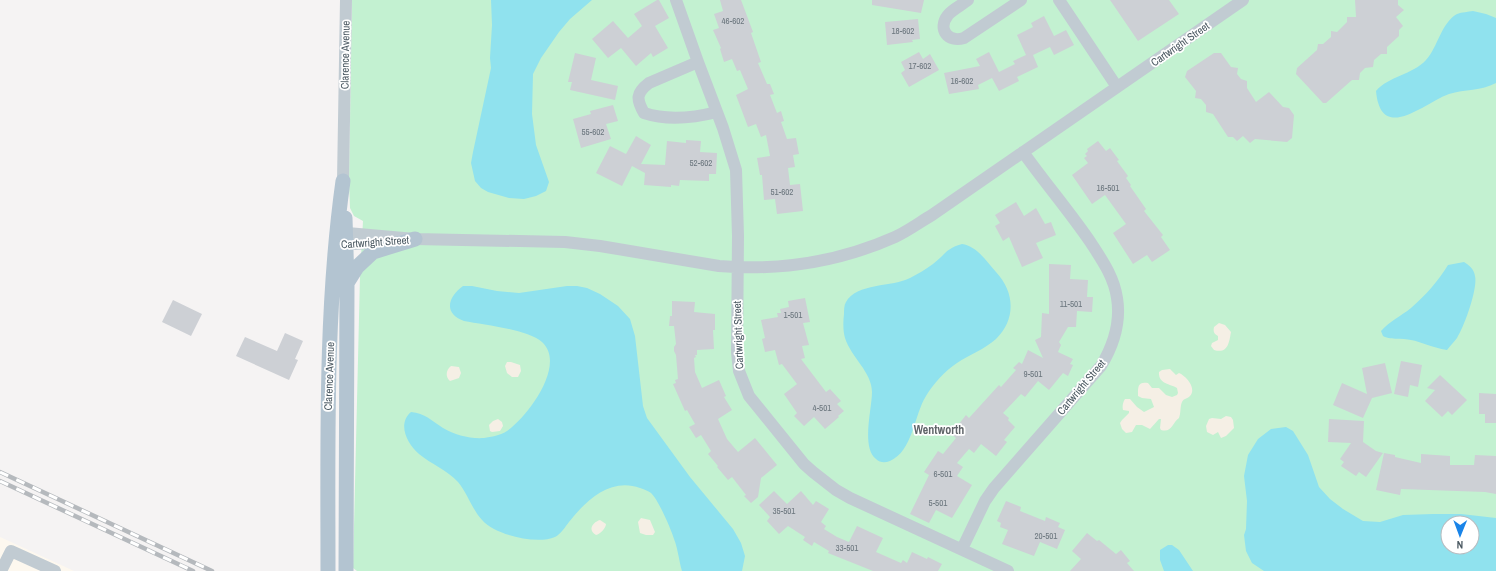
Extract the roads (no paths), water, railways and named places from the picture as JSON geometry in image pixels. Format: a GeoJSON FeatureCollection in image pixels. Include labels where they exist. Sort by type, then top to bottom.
{"type":"FeatureCollection","features":[{"type":"Feature","properties":{"kind":"main road","name":"Clarence Avenue"},"geometry":{"type":"LineString","coordinates":[[328,571],[328,373],[341,238],[343,181]]}},
{"type":"Feature","properties":{"kind":"main road","name":"Clarence Avenue"},"geometry":{"type":"LineString","coordinates":[[341,238],[347,284],[346,571]]}},
{"type":"Feature","properties":{"kind":"main road"},"geometry":{"type":"LineString","coordinates":[[347,284],[357,267],[373,252],[422,240]]}},
{"type":"Feature","properties":{"kind":"street","name":"Clarence Avenue"},"geometry":{"type":"LineString","coordinates":[[343,181],[346,0]]}},
{"type":"Feature","properties":{"kind":"street","name":"Cartwright Street"},"geometry":{"type":"LineString","coordinates":[[676,0],[723,128],[736,170],[738,236],[737,352],[739,371],[749,396],[804,464],[836,490],[850,498],[1008,571]]}},
{"type":"Feature","properties":{"kind":"street"},"geometry":{"type":"LineString","coordinates":[[968,0],[949,14],[945,20],[944,27],[946,34],[950,38],[958,40],[964,38],[1022,0]]}},
{"type":"Feature","properties":{"kind":"street"},"geometry":{"type":"LineString","coordinates":[[1059,0],[1117,87]]}},
{"type":"Feature","properties":{"kind":"street","name":"Cartwright Street"},"geometry":{"type":"LineString","coordinates":[[341,238],[565,242],[600,246],[737,268],[786,267],[830,260],[859,251],[896,236],[932,215],[1243,0]]}},
{"type":"Feature","properties":{"kind":"street"},"geometry":{"type":"LineString","coordinates":[[698,62],[649,83],[642,88],[638,94],[639,104],[644,113],[654,116],[682,118],[697,117],[717,112]]}},
{"type":"Feature","properties":{"kind":"street","name":"Cartwright Street"},"geometry":{"type":"LineString","coordinates":[[962,549],[985,501],[994,488],[1101,366],[1112,344],[1116,327],[1117,299],[1110,274],[1079,226],[1023,152]]}},
{"type":"Feature","properties":{"kind":"street"},"geometry":{"type":"LineString","coordinates":[[1,571],[11,550],[54,571]]}},
{"type":"Feature","properties":{"kind":"water"},"geometry":{"type":"Polygon","coordinates":[[[491,0],[592,0],[570,19],[559,32],[541,58],[533,74],[532,114],[536,145],[549,182],[546,191],[536,196],[524,199],[509,198],[488,192],[481,188],[475,181],[471,163],[491,68],[491,0]]]}},
{"type":"Feature","properties":{"kind":"water"},"geometry":{"type":"Polygon","coordinates":[[[1473,11],[1496,18],[1496,83],[1479,89],[1449,94],[1405,116],[1395,118],[1386,115],[1380,107],[1376,91],[1387,82],[1414,69],[1426,60],[1434,49],[1443,29],[1452,18],[1459,13],[1473,11]]]}},
{"type":"Feature","properties":{"kind":"water"},"geometry":{"type":"Polygon","coordinates":[[[962,244],[967,245],[977,251],[1002,280],[1010,297],[1010,315],[1003,331],[992,343],[957,363],[932,387],[922,404],[904,449],[898,456],[890,461],[881,462],[876,459],[869,446],[868,427],[872,399],[871,385],[869,378],[852,352],[845,338],[843,323],[845,303],[851,296],[866,288],[903,281],[910,278],[933,264],[949,250],[962,244]]]}},
{"type":"Feature","properties":{"kind":"water"},"geometry":{"type":"Polygon","coordinates":[[[1464,262],[1474,271],[1474,290],[1470,308],[1463,326],[1457,338],[1447,350],[1436,348],[1420,342],[1383,336],[1381,331],[1384,327],[1411,308],[1422,298],[1448,265],[1464,262]]]}},
{"type":"Feature","properties":{"kind":"water"},"geometry":{"type":"Polygon","coordinates":[[[463,286],[519,293],[577,286],[587,288],[600,294],[618,306],[630,319],[635,336],[643,406],[647,418],[690,477],[733,529],[741,543],[745,556],[742,571],[682,571],[677,547],[664,514],[654,496],[641,488],[629,485],[609,488],[591,499],[559,534],[548,539],[533,540],[508,535],[487,525],[482,520],[458,482],[449,474],[419,454],[411,445],[405,434],[404,428],[407,417],[411,412],[420,414],[443,428],[458,435],[468,437],[484,438],[502,434],[515,424],[533,403],[547,377],[550,364],[548,352],[542,342],[535,338],[516,331],[464,321],[457,318],[450,309],[450,305],[454,295],[463,286]]]}},
{"type":"Feature","properties":{"kind":"water"},"geometry":{"type":"Polygon","coordinates":[[[1286,427],[1293,431],[1308,455],[1319,487],[1330,499],[1363,521],[1380,522],[1403,515],[1461,514],[1470,515],[1440,515],[1440,555],[1480,555],[1480,516],[1496,518],[1496,571],[1264,571],[1252,563],[1246,551],[1244,535],[1246,529],[1247,501],[1244,476],[1248,455],[1258,439],[1271,429],[1286,427]]]}},
{"type":"Feature","properties":{"kind":"water"},"geometry":{"type":"Polygon","coordinates":[[[1168,545],[1172,545],[1179,550],[1193,571],[1164,571],[1160,560],[1160,550],[1168,545]]]}},
{"type":"Feature","properties":{"kind":"railway"},"geometry":{"type":"LineString","coordinates":[[0,472],[212,571]]}},
{"type":"Feature","properties":{"kind":"railway"},"geometry":{"type":"LineString","coordinates":[[0,481],[193,571]]}},
{"type":"Feature","properties":{"kind":"district","name":"Wentworth"},"geometry":{"type":"Point","coordinates":[939,430]}}]}
